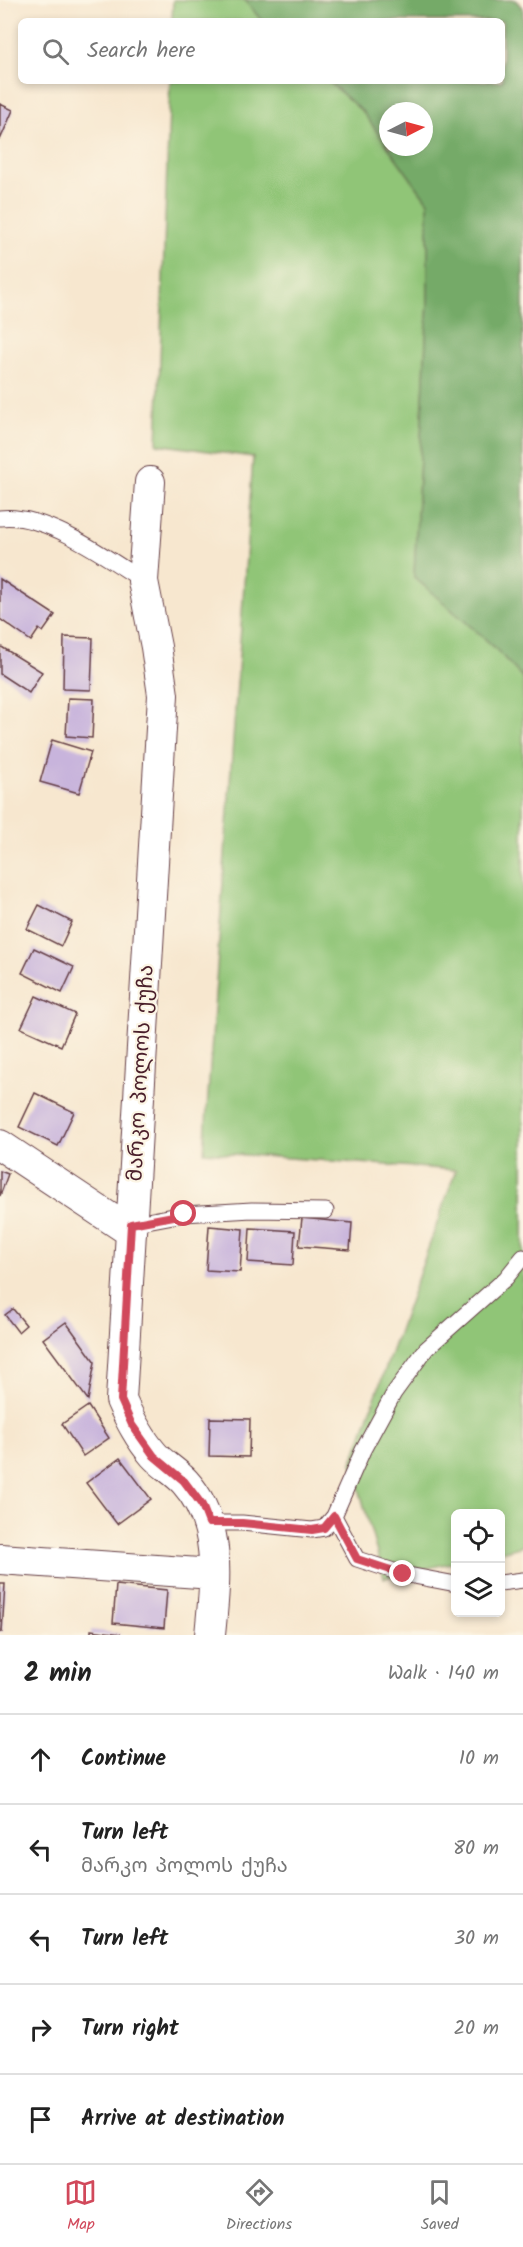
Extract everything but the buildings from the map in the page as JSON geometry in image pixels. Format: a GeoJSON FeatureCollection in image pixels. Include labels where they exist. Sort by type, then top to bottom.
{"type":"FeatureCollection","features":[{"type":"Feature","properties":{"kind":"street","name":"მარკო პოლოს ქუჩა"},"geometry":{"type":"LineString","coordinates":[[150,482],[143,581],[163,695],[121,1400],[132,1425],[154,1456],[184,1481],[202,1505],[209,1523],[214,1542],[210,1635]]}},
{"type":"Feature","properties":{"kind":"street"},"geometry":{"type":"LineString","coordinates":[[0,1145],[131,1228]]}},
{"type":"Feature","properties":{"kind":"street"},"geometry":{"type":"LineString","coordinates":[[0,1559],[213,1574]]}},
{"type":"Feature","properties":{"kind":"lane"},"geometry":{"type":"LineString","coordinates":[[0,518],[33,521],[90,545],[143,581]]}},
{"type":"Feature","properties":{"kind":"lane"},"geometry":{"type":"LineString","coordinates":[[131,1228],[184,1214],[252,1210],[326,1211]]}},
{"type":"Feature","properties":{"kind":"lane"},"geometry":{"type":"LineString","coordinates":[[209,1523],[242,1523],[312,1530],[324,1528],[334,1516],[363,1450],[394,1393],[426,1349],[506,1278],[523,1257]]}},
{"type":"Feature","properties":{"kind":"lane"},"geometry":{"type":"LineString","coordinates":[[334,1516],[357,1559],[403,1574],[451,1583]]}},
{"type":"Feature","properties":{"kind":"lane"},"geometry":{"type":"LineString","coordinates":[[505,1582],[523,1580]]}},
{"type":"Feature","properties":{"kind":"green space"},"geometry":{"type":"Polygon","coordinates":[[[173,0],[245,0],[260,18],[172,18],[173,0]]]}},
{"type":"Feature","properties":{"kind":"green space"},"geometry":{"type":"Polygon","coordinates":[[[245,0],[516,0],[523,9],[523,678],[492,645],[414,577],[428,301],[428,202],[395,156],[433,156],[433,102],[379,102],[379,134],[363,112],[331,84],[505,84],[505,18],[260,18],[245,0]]]}},
{"type":"Feature","properties":{"kind":"green space"},"geometry":{"type":"Polygon","coordinates":[[[170,84],[331,84],[363,112],[379,134],[379,156],[395,156],[428,202],[428,301],[414,577],[492,645],[523,678],[523,1546],[505,1551],[505,1509],[451,1509],[451,1563],[384,1578],[352,1463],[456,1170],[204,1152],[253,457],[157,444],[170,84]]]}},
{"type":"Feature","properties":{"kind":"route"},"geometry":{"type":"LineString","coordinates":[[184,1214],[131,1224],[121,1400],[132,1425],[154,1456],[184,1481],[202,1505],[209,1523],[242,1523],[312,1530],[324,1528],[334,1516],[357,1559],[403,1574]]}}]}
